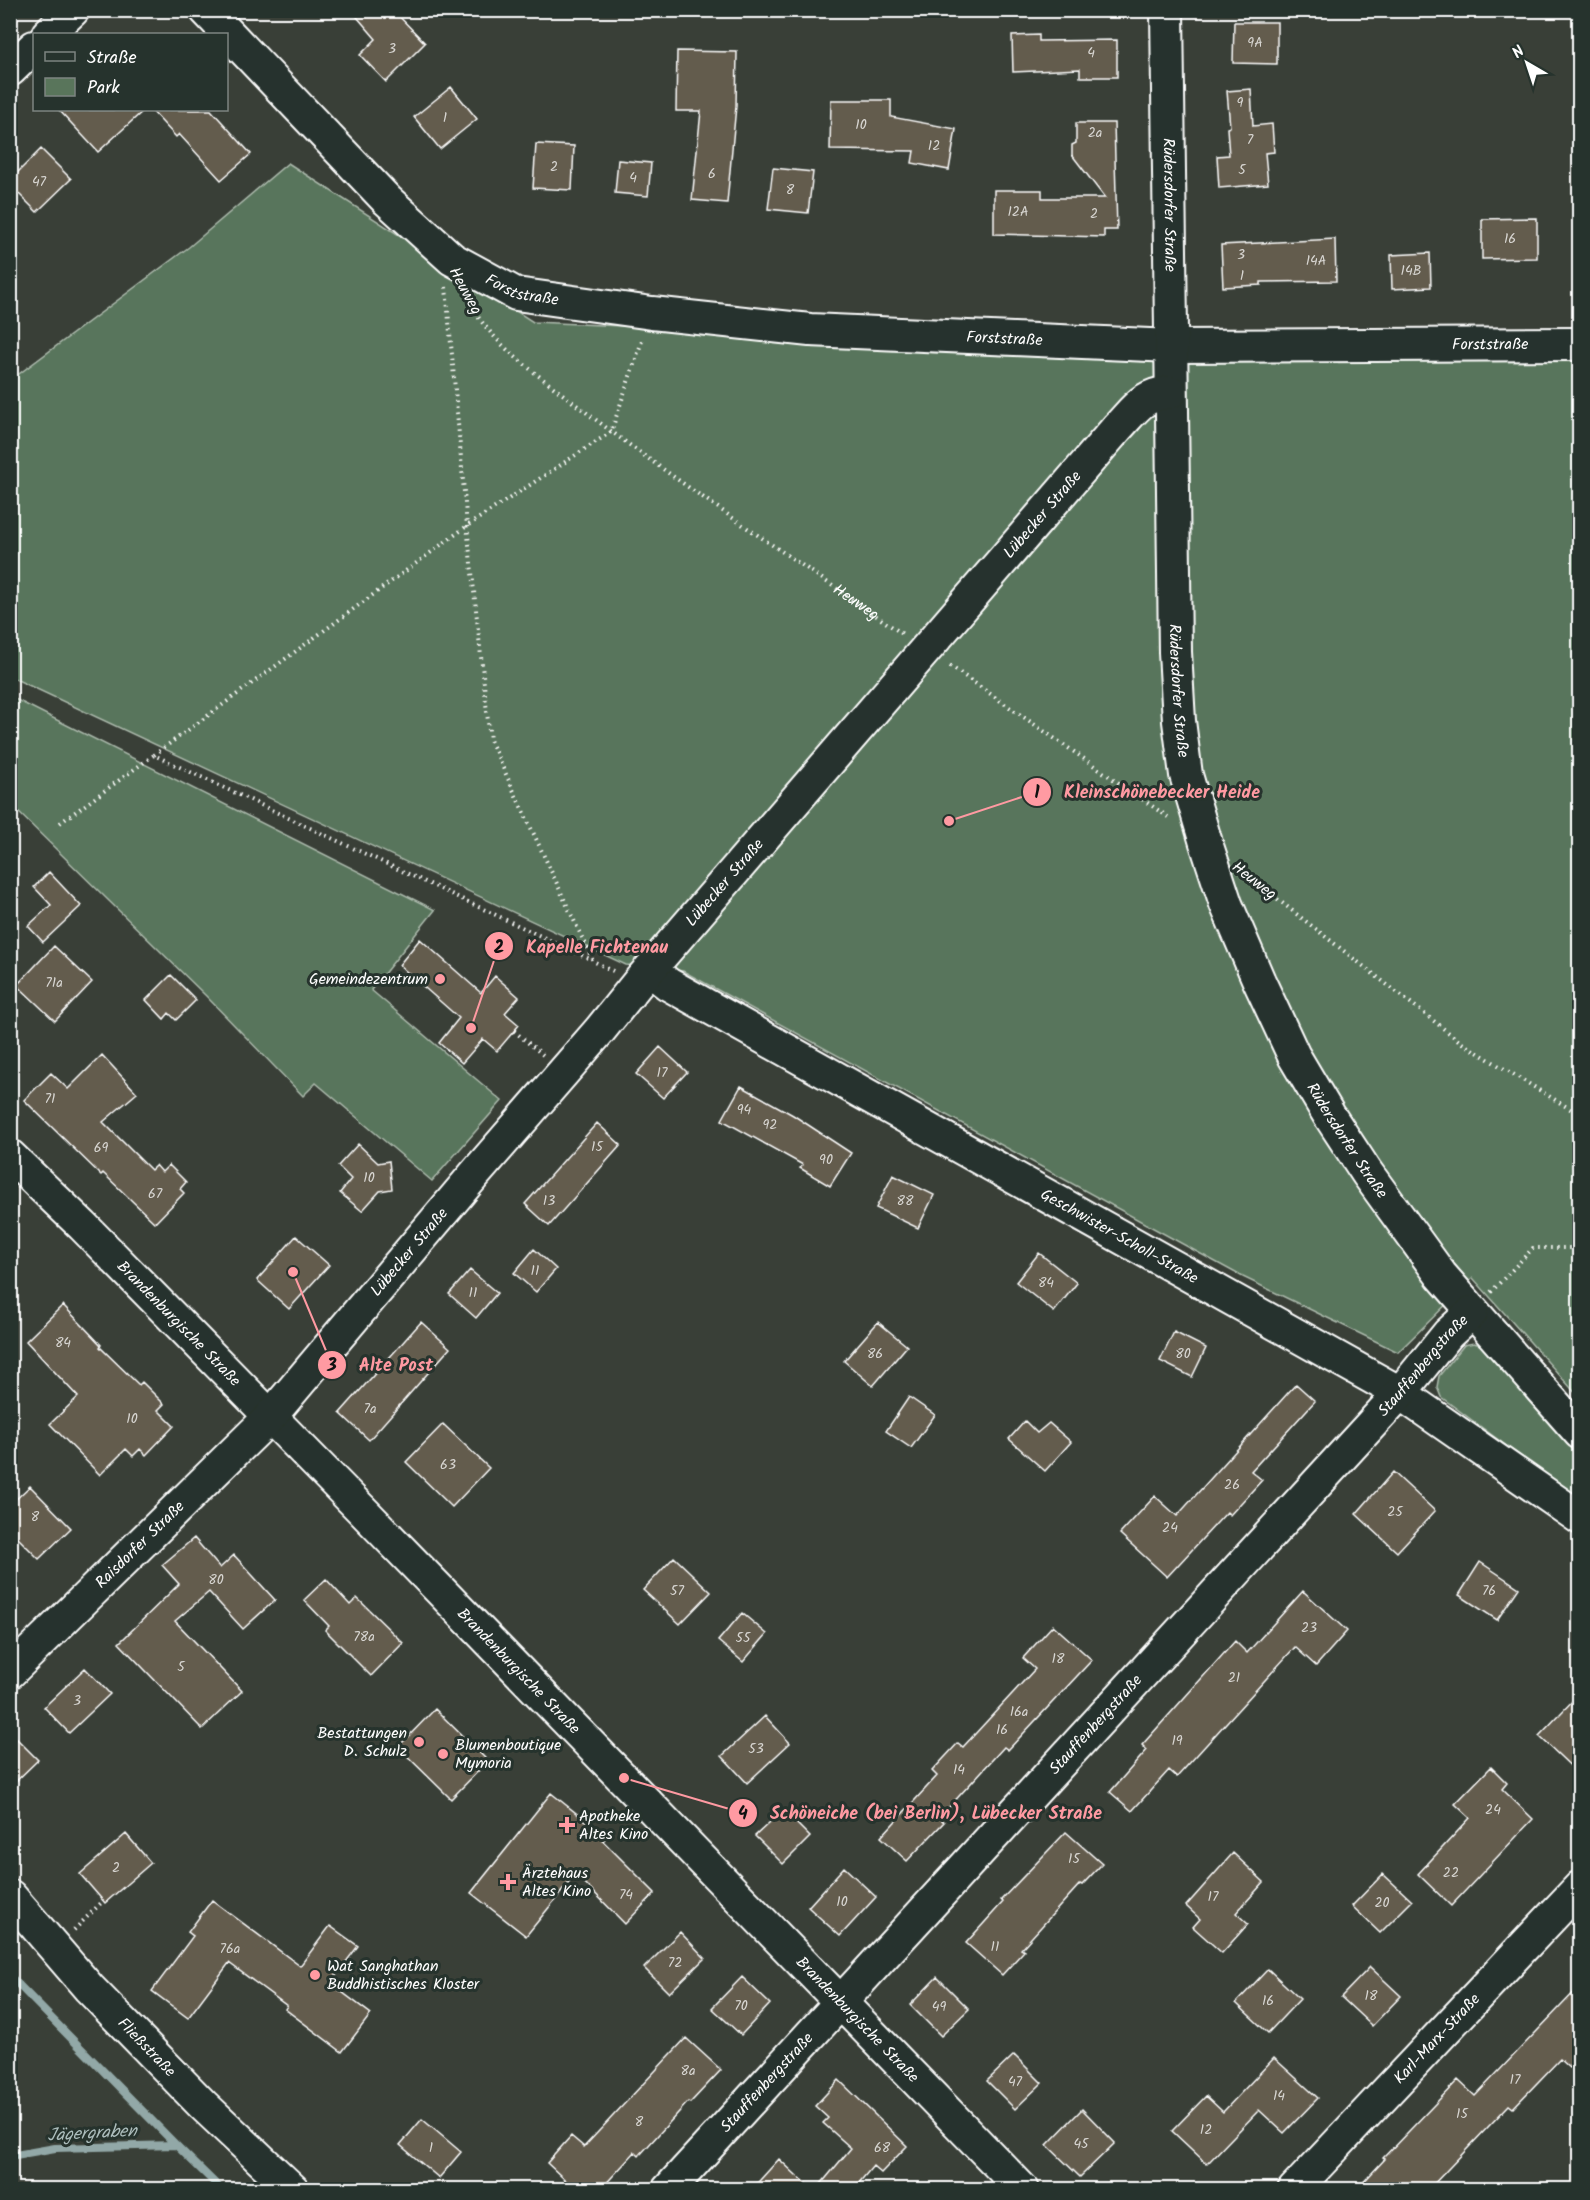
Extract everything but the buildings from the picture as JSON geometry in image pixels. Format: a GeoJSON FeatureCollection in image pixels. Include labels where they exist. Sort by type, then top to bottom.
{"type":"FeatureCollection","features":[{"type":"Feature","properties":{"kind":"street"},"geometry":{"type":"LineString","coordinates":[[49,33],[73,10]]}},
{"type":"Feature","properties":{"kind":"street","name":"Heuweg"},"geometry":{"type":"LineString","coordinates":[[206,10],[228,33]]}},
{"type":"Feature","properties":{"kind":"street","name":"Rüdersdorfer Straße"},"geometry":{"type":"LineString","coordinates":[[1167,10],[1175,651],[1179,721],[1186,775],[1226,904],[1294,1056],[1367,1173],[1441,1275],[1580,1432]]}},
{"type":"Feature","properties":{"kind":"street","name":"Heuweg"},"geometry":{"type":"LineString","coordinates":[[228,33],[387,200],[442,250]]}},
{"type":"Feature","properties":{"kind":"street"},"geometry":{"type":"LineString","coordinates":[[10,70],[33,48]]}},
{"type":"Feature","properties":{"kind":"street","name":"Forststraße"},"geometry":{"type":"LineString","coordinates":[[442,250],[452,259],[516,294],[652,314],[810,330],[1172,346],[1580,344]]}},
{"type":"Feature","properties":{"kind":"street","name":"Lübecker Straße"},"geometry":{"type":"LineString","coordinates":[[270,1417],[644,977],[1142,401],[1154,394],[1171,392]]}},
{"type":"Feature","properties":{"kind":"street","name":"Geschwister-Scholl-Straße"},"geometry":{"type":"LineString","coordinates":[[644,977],[678,990],[1400,1393],[1580,1518]]}},
{"type":"Feature","properties":{"kind":"street","name":"Brandenburgische Straße"},"geometry":{"type":"LineString","coordinates":[[10,1156],[83,1226],[580,1733],[1023,2190]]}},
{"type":"Feature","properties":{"kind":"street","name":"Stauffenbergstraße"},"geometry":{"type":"LineString","coordinates":[[668,2190],[1400,1393],[1448,1334],[1472,1312]]}},
{"type":"Feature","properties":{"kind":"street","name":"Raisdorfer Straße"},"geometry":{"type":"LineString","coordinates":[[10,1672],[270,1417]]}},
{"type":"Feature","properties":{"kind":"street","name":"Karl-Marx-Straße"},"geometry":{"type":"LineString","coordinates":[[1294,2190],[1580,1887]]}},
{"type":"Feature","properties":{"kind":"street","name":"Fließstraße"},"geometry":{"type":"LineString","coordinates":[[10,1896],[89,1988],[203,2105],[293,2190]]}},
{"type":"Feature","properties":{"kind":"path"},"geometry":{"type":"LineString","coordinates":[[442,250],[467,525],[490,740],[593,961]]}},
{"type":"Feature","properties":{"kind":"path","name":"Heuweg"},"geometry":{"type":"LineString","coordinates":[[466,296],[476,314],[510,353],[611,432],[1206,843]]}},
{"type":"Feature","properties":{"kind":"path"},"geometry":{"type":"LineString","coordinates":[[60,823],[467,525],[611,432],[652,314]]}},
{"type":"Feature","properties":{"kind":"path"},"geometry":{"type":"LineString","coordinates":[[154,755],[593,961],[644,977]]}},
{"type":"Feature","properties":{"kind":"path","name":"Heuweg"},"geometry":{"type":"LineString","coordinates":[[1242,872],[1462,1043],[1580,1115]]}},
{"type":"Feature","properties":{"kind":"path"},"geometry":{"type":"LineString","coordinates":[[514,1031],[564,1072]]}},
{"type":"Feature","properties":{"kind":"path"},"geometry":{"type":"LineString","coordinates":[[1472,1312],[1533,1248],[1580,1248]]}},
{"type":"Feature","properties":{"kind":"path"},"geometry":{"type":"LineString","coordinates":[[77,1928],[104,1901]]}},
{"type":"Feature","properties":{"kind":"green space"},"geometry":{"type":"Polygon","coordinates":[[[288,163],[533,322],[1394,360],[1579,356],[1579,1397],[1473,1278],[1398,1352],[1243,1277],[683,971],[626,965],[11,677],[11,380],[189,247],[288,163]]]}},
{"type":"Feature","properties":{"kind":"green space"},"geometry":{"type":"Polygon","coordinates":[[[11,697],[435,910],[371,990],[502,1101],[432,1181],[316,1083],[303,1096],[206,996],[11,805],[11,697]]]}},
{"type":"Feature","properties":{"kind":"green space"},"geometry":{"type":"Polygon","coordinates":[[[1474,1343],[1483,1346],[1579,1453],[1579,1500],[1441,1397],[1437,1387],[1439,1376],[1464,1345],[1474,1343]]]}},
{"type":"Feature","properties":{"kind":"waterway"},"geometry":{"type":"LineString","coordinates":[[10,1976],[222,2190]]}},
{"type":"Feature","properties":{"kind":"waterway","name":"Jägergraben"},"geometry":{"type":"LineString","coordinates":[[10,2156],[55,2148],[176,2145]]}},
{"type":"Feature","properties":{"kind":"place","name":"Kleinschönebecker Heide"},"geometry":{"type":"Point","coordinates":[949,821]}},
{"type":"Feature","properties":{"kind":"place","name":"Gemeindezentrum"},"geometry":{"type":"Point","coordinates":[440,979]}},
{"type":"Feature","properties":{"kind":"place","name":"Kapelle Fichtenau"},"geometry":{"type":"Point","coordinates":[471,1028]}},
{"type":"Feature","properties":{"kind":"place","name":"Alte Post"},"geometry":{"type":"Point","coordinates":[293,1272]}},
{"type":"Feature","properties":{"kind":"place","name":"Bestattungen D. Schulz"},"geometry":{"type":"Point","coordinates":[419,1742]}},
{"type":"Feature","properties":{"kind":"place","name":"Blumenboutique Mymoria"},"geometry":{"type":"Point","coordinates":[443,1754]}},
{"type":"Feature","properties":{"kind":"place","name":"Schöneiche (bei Berlin), Lübecker Straße"},"geometry":{"type":"Point","coordinates":[624,1778]}},
{"type":"Feature","properties":{"kind":"place","name":"Apotheke Altes Kino"},"geometry":{"type":"Point","coordinates":[567,1825]}},
{"type":"Feature","properties":{"kind":"place","name":"Ärztehaus Altes Kino"},"geometry":{"type":"Point","coordinates":[508,1882]}},
{"type":"Feature","properties":{"kind":"place","name":"Wat Sanghathan Buddhistisches Kloster"},"geometry":{"type":"Point","coordinates":[315,1975]}}]}
